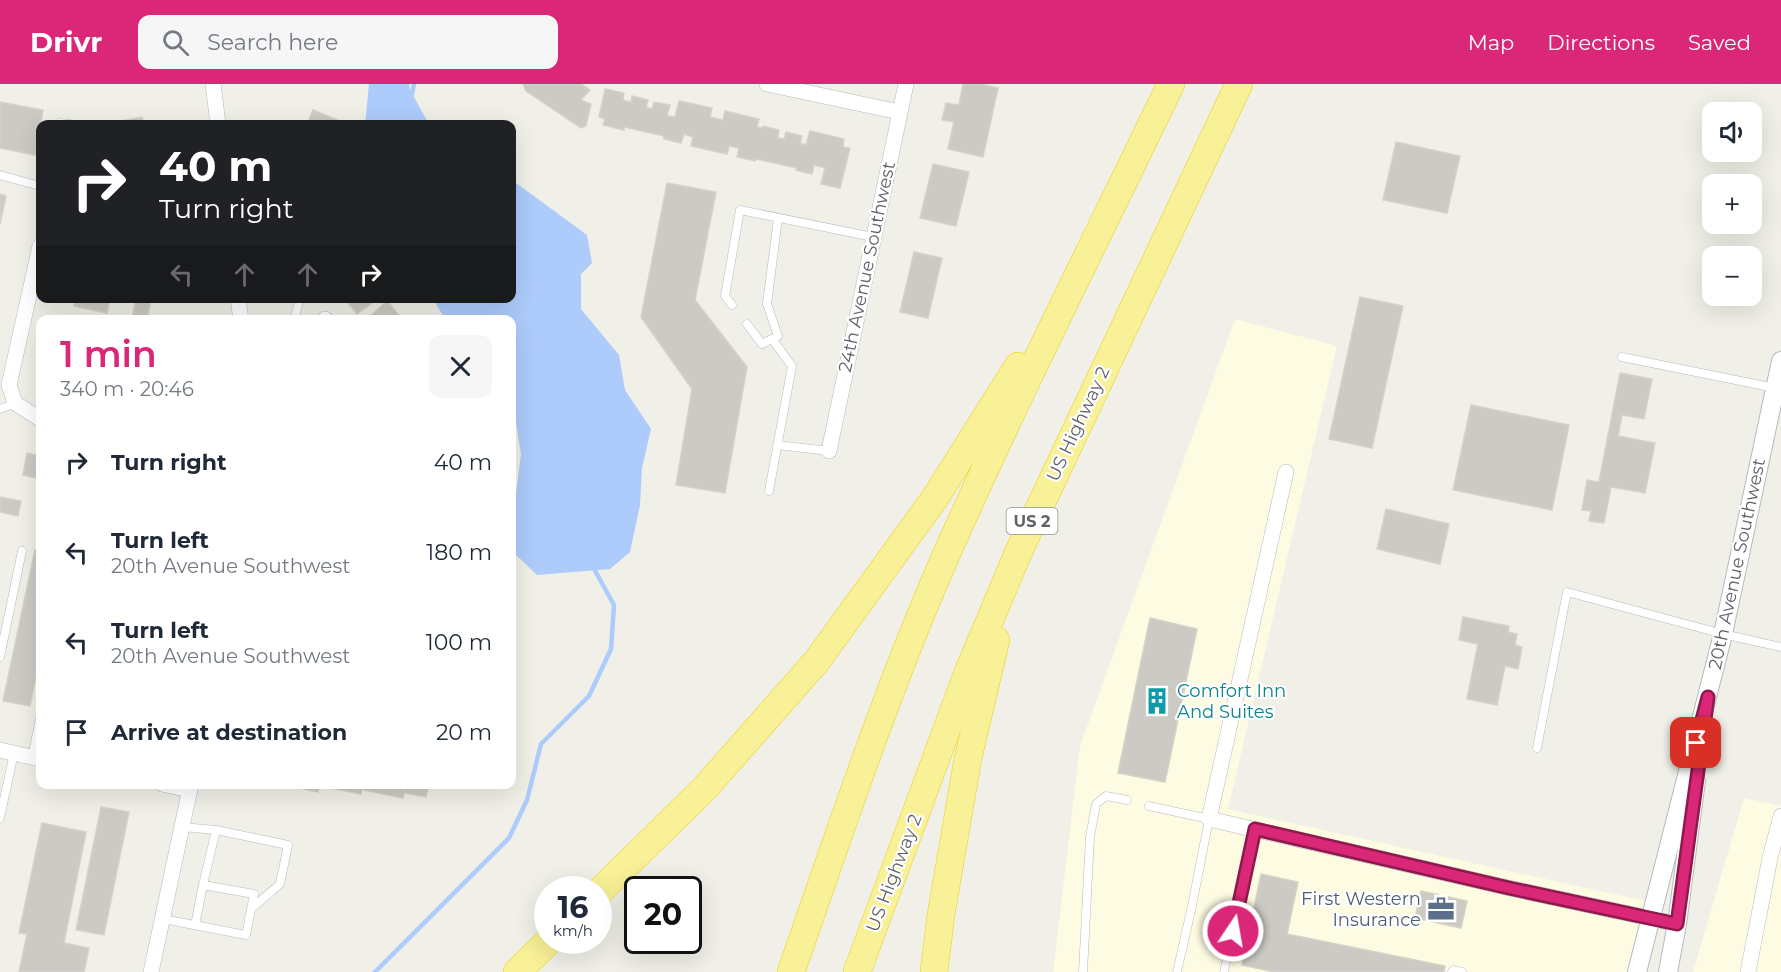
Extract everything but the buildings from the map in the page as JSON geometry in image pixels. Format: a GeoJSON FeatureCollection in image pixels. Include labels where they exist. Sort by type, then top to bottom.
{"type":"FeatureCollection","features":[{"type":"Feature","properties":{"kind":"highway"},"geometry":{"type":"LineString","coordinates":[[791,972],[894,686],[947,554],[1171,84]]}},
{"type":"Feature","properties":{"kind":"highway","name":"US Highway 2"},"geometry":{"type":"LineString","coordinates":[[857,972],[968,672],[1019,551],[1239,84]]}},
{"type":"Feature","properties":{"kind":"highway"},"geometry":{"type":"LineString","coordinates":[[612,879],[705,788],[816,662],[935,498],[1009,381],[1056,298],[1095,243]]}},
{"type":"Feature","properties":{"kind":"highway"},"geometry":{"type":"LineString","coordinates":[[934,972],[941,915],[973,736],[993,650],[1043,499]]}},
{"type":"Feature","properties":{"kind":"highway"},"geometry":{"type":"LineString","coordinates":[[517,972],[536,954]]}},
{"type":"Feature","properties":{"kind":"street"},"geometry":{"type":"LineString","coordinates":[[213,84],[218,120]]}},
{"type":"Feature","properties":{"kind":"street"},"geometry":{"type":"LineString","coordinates":[[767,84],[899,112]]}},
{"type":"Feature","properties":{"kind":"street","name":"24th Avenue Southwest"},"geometry":{"type":"LineString","coordinates":[[829,451],[906,84]]}},
{"type":"Feature","properties":{"kind":"street"},"geometry":{"type":"LineString","coordinates":[[36,264],[9,384],[15,404],[36,417]]}},
{"type":"Feature","properties":{"kind":"street","name":"20th Avenue Southwest"},"geometry":{"type":"LineString","coordinates":[[1637,972],[1723,634],[1781,361]]}},
{"type":"Feature","properties":{"kind":"street"},"geometry":{"type":"LineString","coordinates":[[1286,472],[1209,819],[1677,924]]}},
{"type":"Feature","properties":{"kind":"street","name":"20th Avenue Southwest"},"geometry":{"type":"LineString","coordinates":[[1668,972],[1677,924],[1708,697]]}},
{"type":"Feature","properties":{"kind":"street"},"geometry":{"type":"LineString","coordinates":[[7,752],[36,758]]}},
{"type":"Feature","properties":{"kind":"street"},"geometry":{"type":"LineString","coordinates":[[151,972],[190,789]]}},
{"type":"Feature","properties":{"kind":"street"},"geometry":{"type":"LineString","coordinates":[[1748,972],[1770,858],[1781,816]]}},
{"type":"Feature","properties":{"kind":"lane"},"geometry":{"type":"LineString","coordinates":[[0,175],[36,183]]}},
{"type":"Feature","properties":{"kind":"lane"},"geometry":{"type":"LineString","coordinates":[[732,305],[725,296],[740,210],[873,237]]}},
{"type":"Feature","properties":{"kind":"lane"},"geometry":{"type":"LineString","coordinates":[[747,324],[762,344],[778,336],[767,304],[778,218]]}},
{"type":"Feature","properties":{"kind":"lane"},"geometry":{"type":"LineString","coordinates":[[769,491],[792,366],[772,339]]}},
{"type":"Feature","properties":{"kind":"lane"},"geometry":{"type":"LineString","coordinates":[[1622,357],[1775,388]]}},
{"type":"Feature","properties":{"kind":"lane"},"geometry":{"type":"LineString","coordinates":[[0,409],[15,404]]}},
{"type":"Feature","properties":{"kind":"lane"},"geometry":{"type":"LineString","coordinates":[[778,445],[829,451]]}},
{"type":"Feature","properties":{"kind":"lane"},"geometry":{"type":"LineString","coordinates":[[0,657],[22,551]]}},
{"type":"Feature","properties":{"kind":"lane"},"geometry":{"type":"LineString","coordinates":[[1537,748],[1567,592],[1723,634],[1781,647]]}},
{"type":"Feature","properties":{"kind":"lane"},"geometry":{"type":"LineString","coordinates":[[0,818],[7,752]]}},
{"type":"Feature","properties":{"kind":"lane"},"geometry":{"type":"LineString","coordinates":[[1083,972],[1090,837],[1096,804],[1106,796],[1126,800]]}},
{"type":"Feature","properties":{"kind":"lane"},"geometry":{"type":"LineString","coordinates":[[1149,806],[1209,819],[1177,972]]}},
{"type":"Feature","properties":{"kind":"lane"},"geometry":{"type":"LineString","coordinates":[[182,827],[216,830],[288,845],[280,884],[251,909]]}},
{"type":"Feature","properties":{"kind":"lane"},"geometry":{"type":"LineString","coordinates":[[1224,972],[1255,829]]}},
{"type":"Feature","properties":{"kind":"lane"},"geometry":{"type":"LineString","coordinates":[[195,925],[216,830]]}},
{"type":"Feature","properties":{"kind":"lane"},"geometry":{"type":"LineString","coordinates":[[163,919],[246,935],[254,894],[203,885]]}},
{"type":"Feature","properties":{"kind":"lane"},"geometry":{"type":"LineString","coordinates":[[1452,972],[1453,970],[1462,972]]}},
{"type":"Feature","properties":{"kind":"shaded area"},"geometry":{"type":"Polygon","coordinates":[[[1235,319],[1337,346],[1228,809],[1645,901],[1629,972],[1053,972],[1080,746],[1235,319]]]}},
{"type":"Feature","properties":{"kind":"shaded area"},"geometry":{"type":"Polygon","coordinates":[[[1744,798],[1781,806],[1781,972],[1693,972],[1744,798]]]}},
{"type":"Feature","properties":{"kind":"water"},"geometry":{"type":"Polygon","coordinates":[[[369,84],[409,84],[427,120],[365,120],[369,84]]]}},
{"type":"Feature","properties":{"kind":"water"},"geometry":{"type":"Polygon","coordinates":[[[516,183],[587,235],[592,263],[581,274],[581,309],[619,355],[625,390],[651,429],[642,468],[640,505],[630,552],[610,569],[537,575],[516,555],[516,494],[521,454],[516,422],[516,315],[443,315],[435,303],[516,303],[516,183]]]}},
{"type":"Feature","properties":{"kind":"waterway"},"geometry":{"type":"LineString","coordinates":[[411,99],[414,84]]}},
{"type":"Feature","properties":{"kind":"waterway"},"geometry":{"type":"LineString","coordinates":[[375,972],[509,838],[527,800],[541,744],[589,696],[611,649],[614,605],[593,567]]}},
{"type":"Feature","properties":{"kind":"place","name":"Comfort Inn And Suites"},"geometry":{"type":"Point","coordinates":[1157,701]}},
{"type":"Feature","properties":{"kind":"place","name":"First Western Insurance"},"geometry":{"type":"Point","coordinates":[1441,909]}},
{"type":"Feature","properties":{"kind":"route"},"geometry":{"type":"LineString","coordinates":[[1233,931],[1255,829],[1677,924],[1708,697],[1696,743]]}}]}
